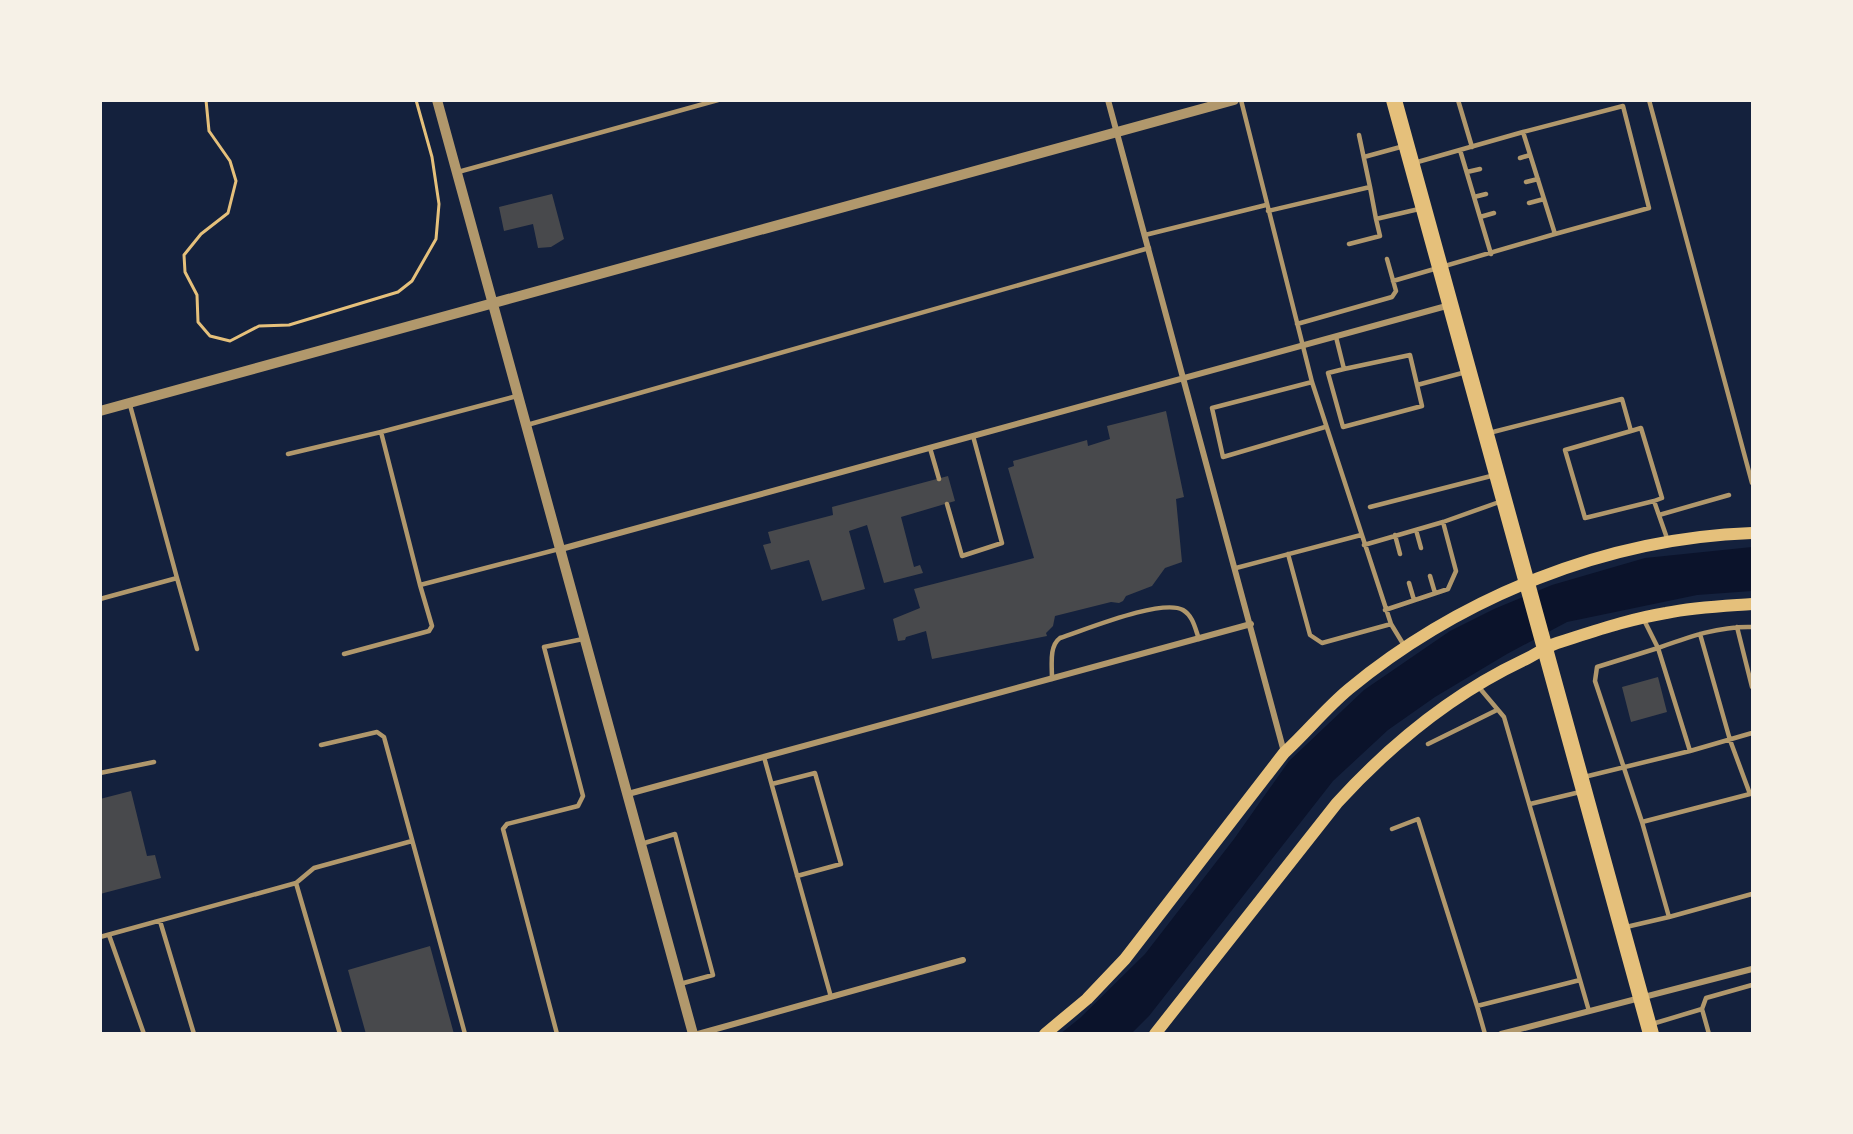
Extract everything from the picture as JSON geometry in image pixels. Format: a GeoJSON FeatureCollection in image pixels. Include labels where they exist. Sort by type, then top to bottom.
{"type":"FeatureCollection","features":[{"type":"Feature","properties":{"kind":"highway"},"geometry":{"type":"LineString","coordinates":[[1394,100],[1650,1029]]}},
{"type":"Feature","properties":{"kind":"main road"},"geometry":{"type":"LineString","coordinates":[[1045,1034],[1087,999],[1125,960],[1284,753],[1308,727],[1347,691],[1405,647],[1469,608],[1578,565],[1668,542],[1752,533]]}},
{"type":"Feature","properties":{"kind":"main road"},"geometry":{"type":"LineString","coordinates":[[1155,1034],[1315,829],[1360,777],[1429,718],[1514,664],[1554,644],[1643,618],[1698,608],[1752,604]]}},
{"type":"Feature","properties":{"kind":"street"},"geometry":{"type":"LineString","coordinates":[[437,100],[693,1034]]}},
{"type":"Feature","properties":{"kind":"street"},"geometry":{"type":"LineString","coordinates":[[1108,100],[1284,753]]}},
{"type":"Feature","properties":{"kind":"street"},"geometry":{"type":"LineString","coordinates":[[100,411],[1234,100]]}},
{"type":"Feature","properties":{"kind":"street"},"geometry":{"type":"LineString","coordinates":[[561,549],[1450,305]]}},
{"type":"Feature","properties":{"kind":"street"},"geometry":{"type":"LineString","coordinates":[[628,794],[1251,624]]}},
{"type":"Feature","properties":{"kind":"street"},"geometry":{"type":"LineString","coordinates":[[698,1034],[963,960]]}},
{"type":"Feature","properties":{"kind":"street"},"geometry":{"type":"LineString","coordinates":[[1501,1034],[1752,969]]}},
{"type":"Feature","properties":{"kind":"lane"},"geometry":{"type":"LineString","coordinates":[[458,172],[718,100]]}},
{"type":"Feature","properties":{"kind":"lane"},"geometry":{"type":"LineString","coordinates":[[1240,100],[1325,428],[1385,610],[1405,647]]}},
{"type":"Feature","properties":{"kind":"lane"},"geometry":{"type":"LineString","coordinates":[[1458,100],[1472,147]]}},
{"type":"Feature","properties":{"kind":"lane"},"geometry":{"type":"LineString","coordinates":[[1649,100],[1752,483]]}},
{"type":"Feature","properties":{"kind":"lane"},"geometry":{"type":"LineString","coordinates":[[1393,280],[1649,208],[1623,106],[1412,164]]}},
{"type":"Feature","properties":{"kind":"lane"},"geometry":{"type":"LineString","coordinates":[[1523,132],[1555,234]]}},
{"type":"Feature","properties":{"kind":"lane"},"geometry":{"type":"LineString","coordinates":[[1349,244],[1380,236],[1359,135]]}},
{"type":"Feature","properties":{"kind":"lane"},"geometry":{"type":"LineString","coordinates":[[1364,157],[1407,145]]}},
{"type":"Feature","properties":{"kind":"lane"},"geometry":{"type":"LineString","coordinates":[[1460,150],[1491,254]]}},
{"type":"Feature","properties":{"kind":"lane"},"geometry":{"type":"LineString","coordinates":[[1520,158],[1530,155]]}},
{"type":"Feature","properties":{"kind":"lane"},"geometry":{"type":"LineString","coordinates":[[1467,172],[1480,169]]}},
{"type":"Feature","properties":{"kind":"lane"},"geometry":{"type":"LineString","coordinates":[[1526,182],[1538,179]]}},
{"type":"Feature","properties":{"kind":"lane"},"geometry":{"type":"LineString","coordinates":[[1268,211],[1370,187]]}},
{"type":"Feature","properties":{"kind":"lane"},"geometry":{"type":"LineString","coordinates":[[1474,197],[1486,194]]}},
{"type":"Feature","properties":{"kind":"lane"},"geometry":{"type":"LineString","coordinates":[[1529,203],[1544,199]]}},
{"type":"Feature","properties":{"kind":"lane"},"geometry":{"type":"LineString","coordinates":[[1145,235],[1266,205]]}},
{"type":"Feature","properties":{"kind":"lane"},"geometry":{"type":"LineString","coordinates":[[1376,219],[1424,208]]}},
{"type":"Feature","properties":{"kind":"lane"},"geometry":{"type":"LineString","coordinates":[[1480,217],[1494,213]]}},
{"type":"Feature","properties":{"kind":"lane"},"geometry":{"type":"LineString","coordinates":[[527,425],[1149,248]]}},
{"type":"Feature","properties":{"kind":"lane"},"geometry":{"type":"LineString","coordinates":[[1297,324],[1392,297],[1396,291],[1387,260]]}},
{"type":"Feature","properties":{"kind":"lane"},"geometry":{"type":"LineString","coordinates":[[1336,336],[1344,369]]}},
{"type":"Feature","properties":{"kind":"lane"},"geometry":{"type":"LineString","coordinates":[[1410,355],[1422,406],[1343,427],[1328,373],[1344,369],[1410,355]]}},
{"type":"Feature","properties":{"kind":"lane"},"geometry":{"type":"LineString","coordinates":[[1417,385],[1469,371]]}},
{"type":"Feature","properties":{"kind":"lane"},"geometry":{"type":"LineString","coordinates":[[1312,382],[1212,408],[1223,457],[1325,428]]}},
{"type":"Feature","properties":{"kind":"lane"},"geometry":{"type":"LineString","coordinates":[[288,454],[519,396]]}},
{"type":"Feature","properties":{"kind":"lane"},"geometry":{"type":"LineString","coordinates":[[1486,434],[1622,399],[1631,431]]}},
{"type":"Feature","properties":{"kind":"lane"},"geometry":{"type":"LineString","coordinates":[[129,403],[197,649]]}},
{"type":"Feature","properties":{"kind":"lane"},"geometry":{"type":"LineString","coordinates":[[1641,428],[1662,498],[1585,518],[1565,450],[1631,431],[1641,428]]}},
{"type":"Feature","properties":{"kind":"lane"},"geometry":{"type":"LineString","coordinates":[[344,654],[429,631],[432,626],[381,432]]}},
{"type":"Feature","properties":{"kind":"lane"},"geometry":{"type":"LineString","coordinates":[[946,504],[962,556],[1002,543],[973,436]]}},
{"type":"Feature","properties":{"kind":"lane"},"geometry":{"type":"LineString","coordinates":[[930,448],[939,478]]}},
{"type":"Feature","properties":{"kind":"lane"},"geometry":{"type":"LineString","coordinates":[[1370,507],[1497,474]]}},
{"type":"Feature","properties":{"kind":"lane"},"geometry":{"type":"LineString","coordinates":[[1659,515],[1729,495]]}},
{"type":"Feature","properties":{"kind":"lane"},"geometry":{"type":"LineString","coordinates":[[1364,545],[1443,522],[1505,500]]}},
{"type":"Feature","properties":{"kind":"lane"},"geometry":{"type":"LineString","coordinates":[[1654,501],[1668,542]]}},
{"type":"Feature","properties":{"kind":"lane"},"geometry":{"type":"LineString","coordinates":[[1385,610],[1448,589],[1455,571],[1443,522]]}},
{"type":"Feature","properties":{"kind":"lane"},"geometry":{"type":"LineString","coordinates":[[1416,530],[1421,548]]}},
{"type":"Feature","properties":{"kind":"lane"},"geometry":{"type":"LineString","coordinates":[[1236,568],[1361,535]]}},
{"type":"Feature","properties":{"kind":"lane"},"geometry":{"type":"LineString","coordinates":[[1395,535],[1400,554]]}},
{"type":"Feature","properties":{"kind":"lane"},"geometry":{"type":"LineString","coordinates":[[420,585],[561,549]]}},
{"type":"Feature","properties":{"kind":"lane"},"geometry":{"type":"LineString","coordinates":[[1288,554],[1310,635],[1322,643],[1391,624]]}},
{"type":"Feature","properties":{"kind":"lane"},"geometry":{"type":"LineString","coordinates":[[1430,576],[1435,594]]}},
{"type":"Feature","properties":{"kind":"lane"},"geometry":{"type":"LineString","coordinates":[[100,599],[177,578]]}},
{"type":"Feature","properties":{"kind":"lane"},"geometry":{"type":"LineString","coordinates":[[1409,583],[1414,600]]}},
{"type":"Feature","properties":{"kind":"lane"},"geometry":{"type":"LineString","coordinates":[[1052,679],[1053,650],[1055,642],[1060,638],[1154,607],[1174,607],[1183,610],[1191,616],[1199,639]]}},
{"type":"Feature","properties":{"kind":"lane"},"geometry":{"type":"LineString","coordinates":[[1643,618],[1658,648],[1690,751]]}},
{"type":"Feature","properties":{"kind":"lane"},"geometry":{"type":"LineString","coordinates":[[1669,917],[1642,822],[1595,681],[1595,673],[1597,667],[1700,634],[1737,627],[1752,627]]}},
{"type":"Feature","properties":{"kind":"lane"},"geometry":{"type":"LineString","coordinates":[[1737,627],[1752,687]]}},
{"type":"Feature","properties":{"kind":"lane"},"geometry":{"type":"LineString","coordinates":[[1700,634],[1730,740],[1752,802]]}},
{"type":"Feature","properties":{"kind":"lane"},"geometry":{"type":"LineString","coordinates":[[557,1034],[503,829],[507,824],[578,806],[583,796],[544,647],[585,638]]}},
{"type":"Feature","properties":{"kind":"lane"},"geometry":{"type":"LineString","coordinates":[[1478,686],[1504,717],[1589,1011]]}},
{"type":"Feature","properties":{"kind":"lane"},"geometry":{"type":"LineString","coordinates":[[1428,744],[1497,710]]}},
{"type":"Feature","properties":{"kind":"lane"},"geometry":{"type":"LineString","coordinates":[[321,745],[377,732],[384,737],[465,1034]]}},
{"type":"Feature","properties":{"kind":"lane"},"geometry":{"type":"LineString","coordinates":[[1530,804],[1624,767],[1752,733]]}},
{"type":"Feature","properties":{"kind":"lane"},"geometry":{"type":"LineString","coordinates":[[764,757],[831,997]]}},
{"type":"Feature","properties":{"kind":"lane"},"geometry":{"type":"LineString","coordinates":[[100,773],[154,762]]}},
{"type":"Feature","properties":{"kind":"lane"},"geometry":{"type":"LineString","coordinates":[[772,784],[815,773],[841,864],[797,876]]}},
{"type":"Feature","properties":{"kind":"lane"},"geometry":{"type":"LineString","coordinates":[[1642,822],[1750,794]]}},
{"type":"Feature","properties":{"kind":"lane"},"geometry":{"type":"LineString","coordinates":[[1392,829],[1418,819],[1485,1034]]}},
{"type":"Feature","properties":{"kind":"lane"},"geometry":{"type":"LineString","coordinates":[[641,844],[675,834],[713,975],[680,984]]}},
{"type":"Feature","properties":{"kind":"lane"},"geometry":{"type":"LineString","coordinates":[[100,937],[296,883],[314,868],[412,841]]}},
{"type":"Feature","properties":{"kind":"lane"},"geometry":{"type":"LineString","coordinates":[[296,883],[340,1034]]}},
{"type":"Feature","properties":{"kind":"lane"},"geometry":{"type":"LineString","coordinates":[[1623,928],[1752,894]]}},
{"type":"Feature","properties":{"kind":"lane"},"geometry":{"type":"LineString","coordinates":[[160,921],[194,1034]]}},
{"type":"Feature","properties":{"kind":"lane"},"geometry":{"type":"LineString","coordinates":[[109,935],[144,1034]]}},
{"type":"Feature","properties":{"kind":"lane"},"geometry":{"type":"LineString","coordinates":[[1477,1006],[1580,980]]}},
{"type":"Feature","properties":{"kind":"lane"},"geometry":{"type":"LineString","coordinates":[[1709,1034],[1702,1009],[1706,998],[1752,985]]}},
{"type":"Feature","properties":{"kind":"lane"},"geometry":{"type":"LineString","coordinates":[[1650,1029],[1702,1009]]}},
{"type":"Feature","properties":{"kind":"path"},"geometry":{"type":"LineString","coordinates":[[206,100],[209,131],[230,161],[236,181],[228,213],[201,234],[184,255],[185,272],[197,295],[198,322],[210,336],[230,341],[259,326],[289,325],[398,292],[412,281],[436,239],[439,204],[432,157],[416,100]]}},
{"type":"Feature","properties":{"kind":"water"},"geometry":{"type":"Polygon","coordinates":[[[1752,547],[1752,591],[1697,595],[1567,622],[1507,654],[1435,697],[1388,730],[1333,781],[1149,1016],[1132,1033],[1060,1034],[1080,1018],[1145,954],[1234,839],[1289,761],[1364,690],[1450,631],[1494,609],[1552,585],[1645,558],[1752,547]]]}},
{"type":"Feature","properties":{"kind":"building"},"geometry":{"type":"Polygon","coordinates":[[[552,194],[564,239],[551,247],[538,248],[533,224],[504,231],[499,207],[552,194]]]}},
{"type":"Feature","properties":{"kind":"building"},"geometry":{"type":"Polygon","coordinates":[[[1166,411],[1184,497],[1176,499],[1182,562],[1165,568],[1152,586],[1126,596],[1119,603],[1111,602],[1055,616],[1053,626],[1046,633],[1047,636],[932,659],[926,631],[898,641],[893,619],[920,608],[914,589],[1034,558],[1008,468],[1014,466],[1013,461],[1087,440],[1088,446],[1110,439],[1107,426],[1166,411]]]}},
{"type":"Feature","properties":{"kind":"building"},"geometry":{"type":"Polygon","coordinates":[[[948,476],[955,501],[901,517],[914,567],[920,565],[923,573],[884,583],[867,525],[849,531],[865,589],[822,601],[809,560],[771,570],[763,545],[771,543],[768,532],[833,515],[832,507],[948,476]]]}},
{"type":"Feature","properties":{"kind":"building"},"geometry":{"type":"Polygon","coordinates":[[[1658,677],[1667,712],[1631,722],[1622,687],[1658,677]]]}},
{"type":"Feature","properties":{"kind":"building"},"geometry":{"type":"Polygon","coordinates":[[[131,791],[147,856],[155,855],[161,878],[100,894],[100,799],[131,791]]]}},
{"type":"Feature","properties":{"kind":"building"},"geometry":{"type":"Polygon","coordinates":[[[430,946],[454,1034],[366,1034],[348,970],[430,946]]]}}]}
